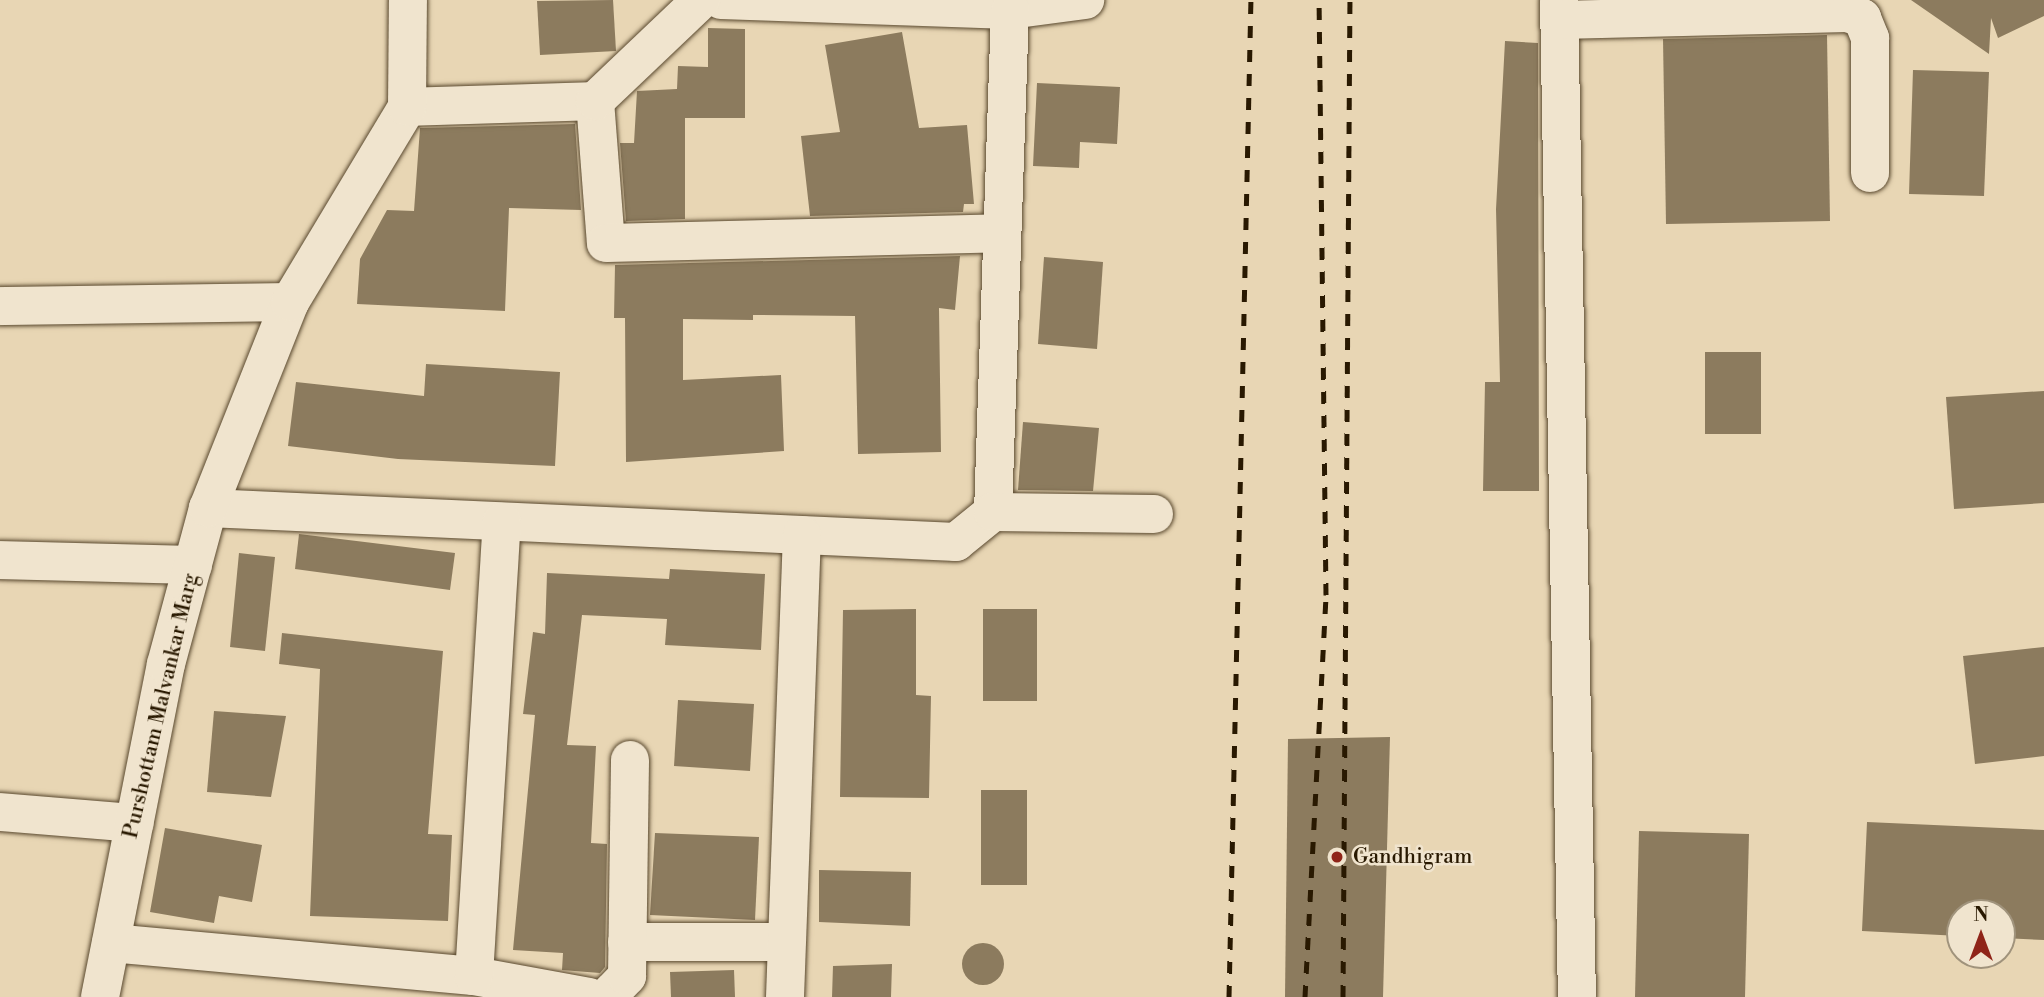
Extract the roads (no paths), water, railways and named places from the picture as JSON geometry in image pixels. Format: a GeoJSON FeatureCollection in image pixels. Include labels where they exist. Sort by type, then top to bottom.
{"type":"FeatureCollection","features":[{"type":"Feature","properties":{"kind":"street"},"geometry":{"type":"LineString","coordinates":[[408,0],[407,107],[595,102],[701,0]]}},
{"type":"Feature","properties":{"kind":"street"},"geometry":{"type":"LineString","coordinates":[[721,0],[1010,10],[1085,0]]}},
{"type":"Feature","properties":{"kind":"street"},"geometry":{"type":"LineString","coordinates":[[993,512],[1010,10]]}},
{"type":"Feature","properties":{"kind":"street"},"geometry":{"type":"LineString","coordinates":[[1577,997],[1559,10],[1847,13],[1863,18],[1870,38],[1870,173]]}},
{"type":"Feature","properties":{"kind":"street"},"geometry":{"type":"LineString","coordinates":[[595,102],[606,243],[1002,233]]}},
{"type":"Feature","properties":{"kind":"street","name":"Purshottam Malvankar Marg"},"geometry":{"type":"LineString","coordinates":[[100,997],[135,823],[208,508],[290,302],[407,107]]}},
{"type":"Feature","properties":{"kind":"street"},"geometry":{"type":"LineString","coordinates":[[0,306],[290,302]]}},
{"type":"Feature","properties":{"kind":"street"},"geometry":{"type":"LineString","coordinates":[[208,508],[956,542],[993,512],[1154,514]]}},
{"type":"Feature","properties":{"kind":"street"},"geometry":{"type":"LineString","coordinates":[[474,976],[502,522]]}},
{"type":"Feature","properties":{"kind":"street"},"geometry":{"type":"LineString","coordinates":[[785,997],[802,535]]}},
{"type":"Feature","properties":{"kind":"street"},"geometry":{"type":"LineString","coordinates":[[0,560],[193,565]]}},
{"type":"Feature","properties":{"kind":"street"},"geometry":{"type":"LineString","coordinates":[[607,997],[627,976],[630,760]]}},
{"type":"Feature","properties":{"kind":"street"},"geometry":{"type":"LineString","coordinates":[[0,813],[135,823]]}},
{"type":"Feature","properties":{"kind":"street"},"geometry":{"type":"LineString","coordinates":[[627,942],[786,942]]}},
{"type":"Feature","properties":{"kind":"street"},"geometry":{"type":"LineString","coordinates":[[111,943],[474,976],[589,997]]}},
{"type":"Feature","properties":{"kind":"railway"},"geometry":{"type":"LineString","coordinates":[[1229,997],[1251,0]]}},
{"type":"Feature","properties":{"kind":"railway"},"geometry":{"type":"LineString","coordinates":[[1305,997],[1326,595],[1319,0]]}},
{"type":"Feature","properties":{"kind":"railway"},"geometry":{"type":"LineString","coordinates":[[1343,997],[1350,0]]}},
{"type":"Feature","properties":{"kind":"place","name":"Gandhigram"},"geometry":{"type":"Point","coordinates":[1337,857]}}]}
